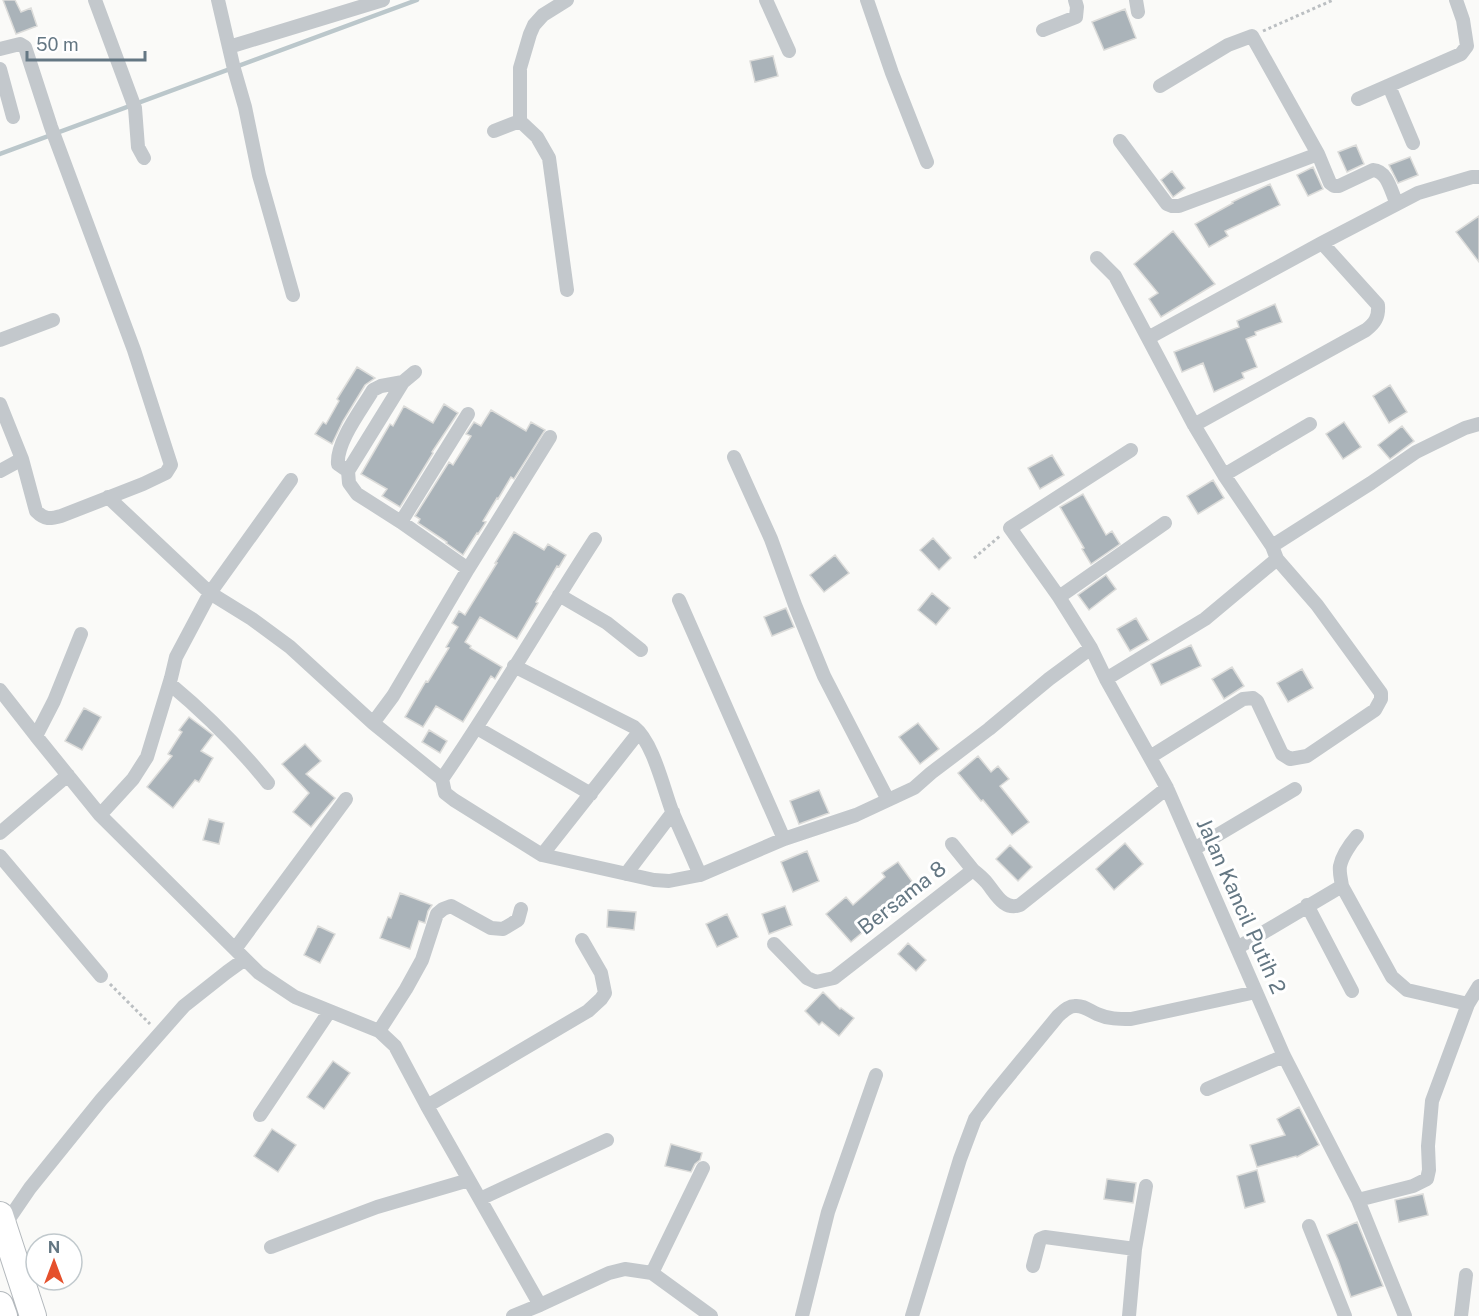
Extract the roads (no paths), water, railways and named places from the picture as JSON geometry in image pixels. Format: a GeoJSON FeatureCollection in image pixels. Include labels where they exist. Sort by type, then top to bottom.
{"type":"FeatureCollection","features":[{"type":"Feature","properties":{"kind":"highway"},"geometry":{"type":"LineString","coordinates":[[2,1220],[33,1316]]}},
{"type":"Feature","properties":{"kind":"highway"},"geometry":{"type":"LineString","coordinates":[[0,1305],[4,1316]]}},
{"type":"Feature","properties":{"kind":"street"},"geometry":{"type":"LineString","coordinates":[[95,0],[132,102],[138,147],[144,158]]}},
{"type":"Feature","properties":{"kind":"street"},"geometry":{"type":"LineString","coordinates":[[218,0],[245,107],[259,175],[292,295]]}},
{"type":"Feature","properties":{"kind":"street"},"geometry":{"type":"LineString","coordinates":[[232,58],[383,0]]}},
{"type":"Feature","properties":{"kind":"street"},"geometry":{"type":"LineString","coordinates":[[567,0],[543,15],[534,25],[520,68],[520,121],[537,137],[549,158],[567,291]]}},
{"type":"Feature","properties":{"kind":"street"},"geometry":{"type":"LineString","coordinates":[[766,0],[789,51]]}},
{"type":"Feature","properties":{"kind":"street"},"geometry":{"type":"LineString","coordinates":[[867,0],[892,73],[927,162]]}},
{"type":"Feature","properties":{"kind":"street"},"geometry":{"type":"LineString","coordinates":[[1042,30],[1076,17],[1075,0]]}},
{"type":"Feature","properties":{"kind":"street"},"geometry":{"type":"LineString","coordinates":[[1358,99],[1461,54],[1467,46],[1463,20],[1456,0]]}},
{"type":"Feature","properties":{"kind":"street"},"geometry":{"type":"LineString","coordinates":[[1160,86],[1228,45],[1252,36],[1318,154],[1330,183],[1339,186],[1372,170],[1379,171],[1384,174],[1396,204]]}},
{"type":"Feature","properties":{"kind":"street"},"geometry":{"type":"LineString","coordinates":[[0,49],[20,44],[25,47],[54,134],[134,350],[171,465],[166,474],[143,484],[61,516],[50,518],[42,516],[36,511],[22,459],[0,404]]}},
{"type":"Feature","properties":{"kind":"street"},"geometry":{"type":"LineString","coordinates":[[0,69],[13,117]]}},
{"type":"Feature","properties":{"kind":"street"},"geometry":{"type":"LineString","coordinates":[[1389,86],[1413,143]]}},
{"type":"Feature","properties":{"kind":"street"},"geometry":{"type":"LineString","coordinates":[[495,131],[520,121]]}},
{"type":"Feature","properties":{"kind":"street"},"geometry":{"type":"LineString","coordinates":[[1120,141],[1167,204],[1172,206],[1179,206],[1318,154]]}},
{"type":"Feature","properties":{"kind":"street"},"geometry":{"type":"LineString","coordinates":[[1148,338],[1418,193],[1479,177]]}},
{"type":"Feature","properties":{"kind":"street"},"geometry":{"type":"LineString","coordinates":[[1194,425],[1366,330],[1374,323],[1379,313],[1378,305],[1322,243]]}},
{"type":"Feature","properties":{"kind":"street"},"geometry":{"type":"LineString","coordinates":[[1097,258],[1115,276],[1194,425],[1224,475],[1275,553],[1317,605],[1381,693],[1381,699],[1375,710],[1306,756],[1290,759],[1282,754],[1257,701],[1253,698],[1243,699],[1150,757]]}},
{"type":"Feature","properties":{"kind":"street"},"geometry":{"type":"LineString","coordinates":[[0,340],[53,320]]}},
{"type":"Feature","properties":{"kind":"street"},"geometry":{"type":"LineString","coordinates":[[415,372],[403,382],[348,471],[349,483],[357,494],[468,569]]}},
{"type":"Feature","properties":{"kind":"street"},"geometry":{"type":"LineString","coordinates":[[348,471],[338,464],[340,446],[373,390],[381,386],[403,382]]}},
{"type":"Feature","properties":{"kind":"street"},"geometry":{"type":"LineString","coordinates":[[401,522],[468,414]]}},
{"type":"Feature","properties":{"kind":"street"},"geometry":{"type":"LineString","coordinates":[[1224,475],[1311,424]]}},
{"type":"Feature","properties":{"kind":"street"},"geometry":{"type":"LineString","coordinates":[[1106,679],[1205,619],[1275,553],[1416,452],[1465,428],[1479,424]]}},
{"type":"Feature","properties":{"kind":"street"},"geometry":{"type":"LineString","coordinates":[[373,723],[393,696],[550,437]]}},
{"type":"Feature","properties":{"kind":"street","name":"Jalan Kancil Putih 2"},"geometry":{"type":"LineString","coordinates":[[1131,450],[1010,528],[1059,597],[1091,648],[1167,788],[1284,1056],[1358,1200],[1405,1316]]}},
{"type":"Feature","properties":{"kind":"street"},"geometry":{"type":"LineString","coordinates":[[734,457],[771,539],[824,676],[888,800]]}},
{"type":"Feature","properties":{"kind":"street"},"geometry":{"type":"LineString","coordinates":[[0,471],[22,459]]}},
{"type":"Feature","properties":{"kind":"street"},"geometry":{"type":"LineString","coordinates":[[100,815],[133,779],[147,757],[176,657],[210,593],[291,480]]}},
{"type":"Feature","properties":{"kind":"street"},"geometry":{"type":"LineString","coordinates":[[108,497],[210,593],[252,619],[290,647],[373,723],[442,779],[445,793],[454,800],[542,855],[654,880],[700,875],[784,839],[856,815],[914,788],[1091,648]]}},
{"type":"Feature","properties":{"kind":"street"},"geometry":{"type":"LineString","coordinates":[[1059,597],[1165,523]]}},
{"type":"Feature","properties":{"kind":"street"},"geometry":{"type":"LineString","coordinates":[[442,779],[477,728],[595,539]]}},
{"type":"Feature","properties":{"kind":"street"},"geometry":{"type":"LineString","coordinates":[[559,595],[607,623],[641,650]]}},
{"type":"Feature","properties":{"kind":"street"},"geometry":{"type":"LineString","coordinates":[[679,600],[784,839]]}},
{"type":"Feature","properties":{"kind":"street"},"geometry":{"type":"LineString","coordinates":[[36,736],[54,701],[81,634]]}},
{"type":"Feature","properties":{"kind":"street"},"geometry":{"type":"LineString","coordinates":[[514,666],[634,727],[644,737],[700,875]]}},
{"type":"Feature","properties":{"kind":"street"},"geometry":{"type":"LineString","coordinates":[[170,684],[245,755],[268,783]]}},
{"type":"Feature","properties":{"kind":"street"},"geometry":{"type":"LineString","coordinates":[[0,690],[100,815],[259,973],[295,997],[379,1031],[395,1046],[540,1305]]}},
{"type":"Feature","properties":{"kind":"street"},"geometry":{"type":"LineString","coordinates":[[477,728],[591,794]]}},
{"type":"Feature","properties":{"kind":"street"},"geometry":{"type":"LineString","coordinates":[[542,855],[639,732]]}},
{"type":"Feature","properties":{"kind":"street"},"geometry":{"type":"LineString","coordinates":[[0,833],[68,775]]}},
{"type":"Feature","properties":{"kind":"street","name":"Bersama 8"},"geometry":{"type":"LineString","coordinates":[[774,944],[807,978],[816,982],[834,978],[973,870],[985,881],[1000,901],[1008,905],[1020,905],[1167,788]]}},
{"type":"Feature","properties":{"kind":"street"},"geometry":{"type":"LineString","coordinates":[[1194,849],[1295,789]]}},
{"type":"Feature","properties":{"kind":"street"},"geometry":{"type":"LineString","coordinates":[[2,1220],[101,1100],[184,1006],[226,972],[346,799]]}},
{"type":"Feature","properties":{"kind":"street"},"geometry":{"type":"LineString","coordinates":[[626,874],[673,813]]}},
{"type":"Feature","properties":{"kind":"street"},"geometry":{"type":"LineString","coordinates":[[1358,836],[1341,862],[1342,886],[1392,977],[1407,990],[1468,1004]]}},
{"type":"Feature","properties":{"kind":"street"},"geometry":{"type":"LineString","coordinates":[[952,844],[973,870]]}},
{"type":"Feature","properties":{"kind":"street"},"geometry":{"type":"LineString","coordinates":[[0,856],[101,976]]}},
{"type":"Feature","properties":{"kind":"street"},"geometry":{"type":"LineString","coordinates":[[1237,948],[1342,886]]}},
{"type":"Feature","properties":{"kind":"street"},"geometry":{"type":"LineString","coordinates":[[1307,905],[1352,991]]}},
{"type":"Feature","properties":{"kind":"street"},"geometry":{"type":"LineString","coordinates":[[379,1031],[422,960],[437,914],[451,906],[491,927],[503,929],[518,920],[521,909]]}},
{"type":"Feature","properties":{"kind":"street"},"geometry":{"type":"LineString","coordinates":[[428,1106],[588,1011],[601,999],[604,993],[601,974],[582,940]]}},
{"type":"Feature","properties":{"kind":"street"},"geometry":{"type":"LineString","coordinates":[[1358,1200],[1413,1186],[1427,1179],[1432,1101],[1468,1004],[1479,987]]}},
{"type":"Feature","properties":{"kind":"street"},"geometry":{"type":"LineString","coordinates":[[912,1316],[960,1159],[975,1119],[1058,1016],[1074,1005],[1112,1019],[1131,1019],[1256,992]]}},
{"type":"Feature","properties":{"kind":"street"},"geometry":{"type":"LineString","coordinates":[[260,1115],[329,1012]]}},
{"type":"Feature","properties":{"kind":"street"},"geometry":{"type":"LineString","coordinates":[[1207,1089],[1284,1056]]}},
{"type":"Feature","properties":{"kind":"street"},"geometry":{"type":"LineString","coordinates":[[802,1316],[828,1212],[876,1075]]}},
{"type":"Feature","properties":{"kind":"street"},"geometry":{"type":"LineString","coordinates":[[480,1199],[608,1140]]}},
{"type":"Feature","properties":{"kind":"street"},"geometry":{"type":"LineString","coordinates":[[652,1273],[703,1168]]}},
{"type":"Feature","properties":{"kind":"street"},"geometry":{"type":"LineString","coordinates":[[271,1247],[377,1207],[469,1180]]}},
{"type":"Feature","properties":{"kind":"street"},"geometry":{"type":"LineString","coordinates":[[1129,1316],[1146,1186]]}},
{"type":"Feature","properties":{"kind":"street"},"geometry":{"type":"LineString","coordinates":[[1309,1226],[1345,1316]]}},
{"type":"Feature","properties":{"kind":"street"},"geometry":{"type":"LineString","coordinates":[[1033,1266],[1040,1239],[1045,1237],[1136,1249]]}},
{"type":"Feature","properties":{"kind":"street"},"geometry":{"type":"LineString","coordinates":[[513,1316],[609,1273],[625,1269],[652,1273],[711,1316]]}},
{"type":"Feature","properties":{"kind":"street"},"geometry":{"type":"LineString","coordinates":[[1461,1316],[1466,1275]]}},
{"type":"Feature","properties":{"kind":"waterway"},"geometry":{"type":"LineString","coordinates":[[0,154],[417,0]]}}]}
